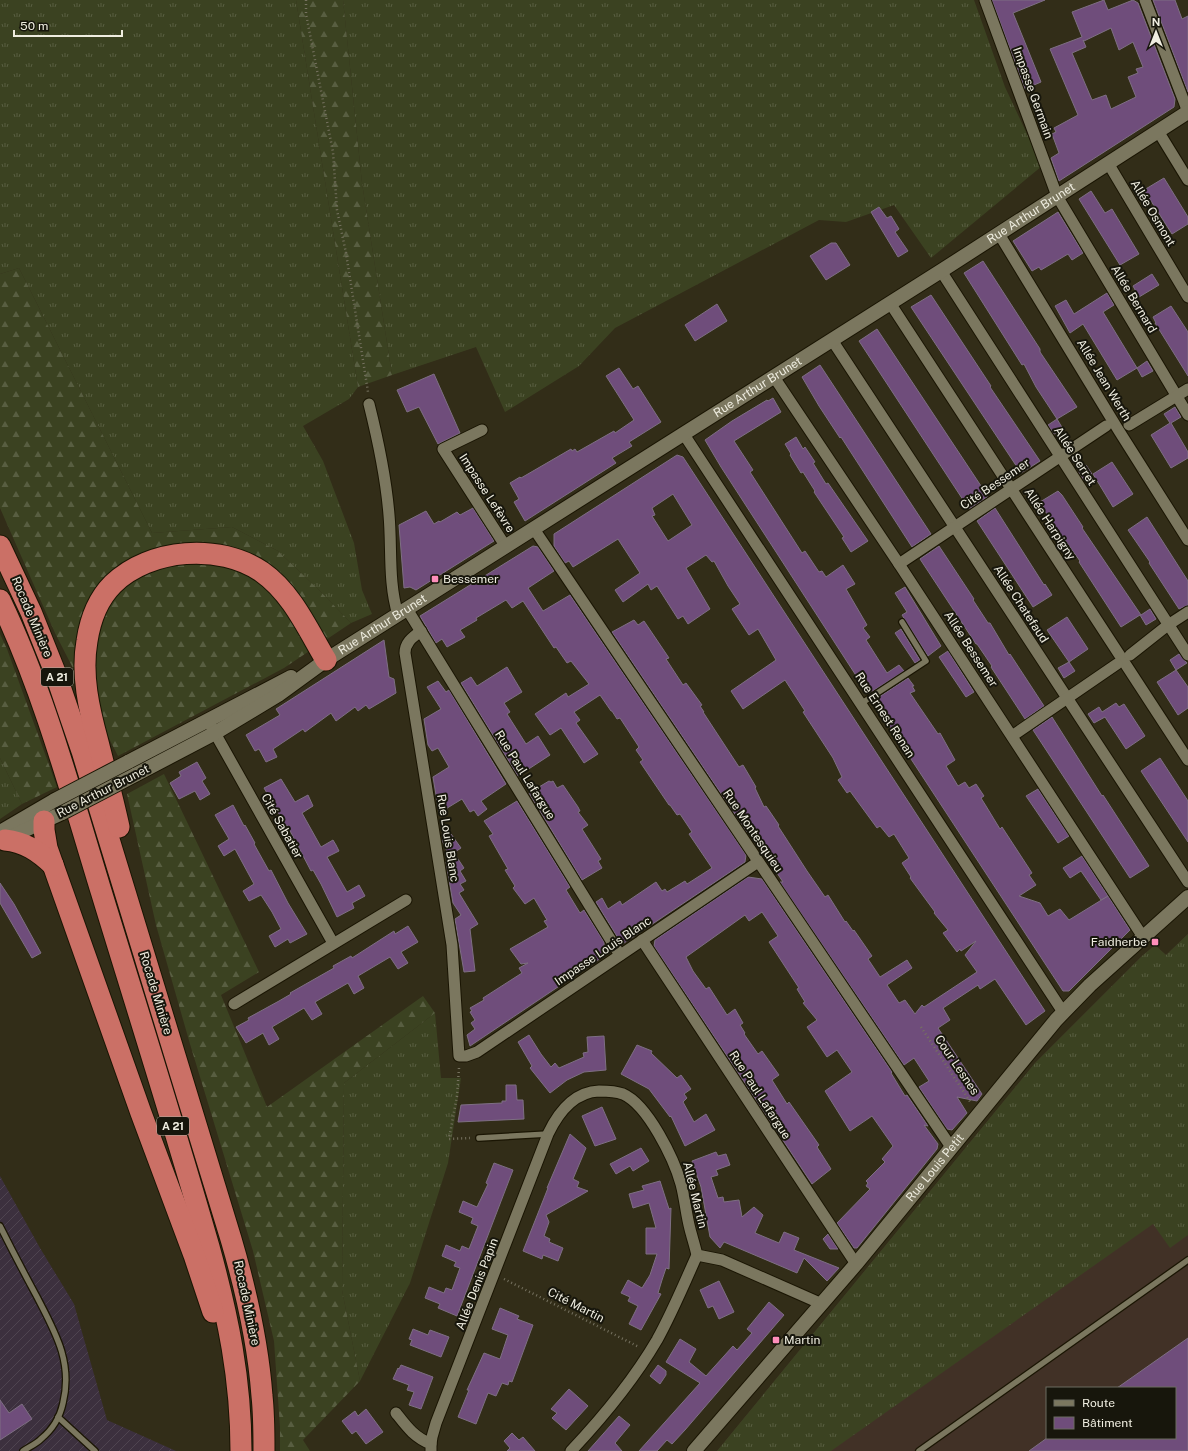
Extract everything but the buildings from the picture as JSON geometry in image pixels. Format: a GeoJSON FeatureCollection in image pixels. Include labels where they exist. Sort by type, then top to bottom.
{"type":"FeatureCollection","features":[{"type":"Feature","properties":{"kind":"highway","name":"Rocade Minière"},"geometry":{"type":"LineString","coordinates":[[0,546],[26,600],[55,672],[82,751],[218,1196],[245,1290],[255,1340],[262,1396],[264,1451]]}},
{"type":"Feature","properties":{"kind":"highway"},"geometry":{"type":"LineString","coordinates":[[118,869],[123,844],[90,709],[84,664],[86,641],[92,619],[101,600],[113,584],[141,565],[174,555],[211,554],[244,562],[262,572],[272,580],[287,597],[326,660]]}},
{"type":"Feature","properties":{"kind":"highway","name":"Rocade Minière"},"geometry":{"type":"LineString","coordinates":[[0,600],[18,640],[37,690],[64,770],[210,1248],[224,1300],[235,1355],[241,1411],[241,1451]]}},
{"type":"Feature","properties":{"kind":"highway"},"geometry":{"type":"LineString","coordinates":[[53,809],[45,839],[206,1290],[222,1354],[235,1451]]}},
{"type":"Feature","properties":{"kind":"highway"},"geometry":{"type":"LineString","coordinates":[[2,838],[28,846],[42,854],[53,864]]}},
{"type":"Feature","properties":{"kind":"street","name":"Impasse Germain"},"geometry":{"type":"LineString","coordinates":[[985,0],[1057,196]]}},
{"type":"Feature","properties":{"kind":"street"},"geometry":{"type":"LineString","coordinates":[[1145,0],[1188,112]]}},
{"type":"Feature","properties":{"kind":"street","name":"Rue Arthur Brunet"},"geometry":{"type":"LineString","coordinates":[[53,809],[135,775],[215,733],[278,695],[326,660],[941,271],[1188,112]]}},
{"type":"Feature","properties":{"kind":"street"},"geometry":{"type":"LineString","coordinates":[[1158,131],[1188,180]]}},
{"type":"Feature","properties":{"kind":"street","name":"Allée Osmont"},"geometry":{"type":"LineString","coordinates":[[1108,163],[1188,297]]}},
{"type":"Feature","properties":{"kind":"street","name":"Allée Bernard"},"geometry":{"type":"LineString","coordinates":[[1057,196],[1188,415]]}},
{"type":"Feature","properties":{"kind":"street","name":"Allée Jean Werth"},"geometry":{"type":"LineString","coordinates":[[999,234],[1119,431],[1188,540]]}},
{"type":"Feature","properties":{"kind":"street","name":"Allée Serret"},"geometry":{"type":"LineString","coordinates":[[941,271],[1188,655]]}},
{"type":"Feature","properties":{"kind":"street","name":"Allée Harpigny"},"geometry":{"type":"LineString","coordinates":[[890,303],[1188,760]]}},
{"type":"Feature","properties":{"kind":"street","name":"Allée Chatefaud"},"geometry":{"type":"LineString","coordinates":[[832,340],[1188,882]]}},
{"type":"Feature","properties":{"kind":"street","name":"Allée Bessemer"},"geometry":{"type":"LineString","coordinates":[[774,377],[899,564],[1143,938]]}},
{"type":"Feature","properties":{"kind":"street"},"geometry":{"type":"LineString","coordinates":[[1129,425],[1188,389]]}},
{"type":"Feature","properties":{"kind":"street","name":"Rue Paul Lafargue"},"geometry":{"type":"LineString","coordinates":[[369,404],[378,442],[387,494],[390,526],[392,593],[402,612],[421,631],[620,955]]}},
{"type":"Feature","properties":{"kind":"street","name":"Cité Bessemer"},"geometry":{"type":"LineString","coordinates":[[899,564],[1106,426]]}},
{"type":"Feature","properties":{"kind":"street","name":"Impasse Lefèvre"},"geometry":{"type":"LineString","coordinates":[[482,430],[444,449],[506,547]]}},
{"type":"Feature","properties":{"kind":"street","name":"Rue Ernest Renan"},"geometry":{"type":"LineString","coordinates":[[684,433],[1063,1012]]}},
{"type":"Feature","properties":{"kind":"street","name":"Rue Montesquieu"},"geometry":{"type":"LineString","coordinates":[[534,529],[951,1147]]}},
{"type":"Feature","properties":{"kind":"street"},"geometry":{"type":"LineString","coordinates":[[1130,655],[1168,625],[1188,612]]}},
{"type":"Feature","properties":{"kind":"street","name":"Rue Louis Blanc"},"geometry":{"type":"LineString","coordinates":[[421,631],[410,640],[405,649],[405,653],[452,945],[459,1056]]}},
{"type":"Feature","properties":{"kind":"street","name":"Rue Arthur Brunet"},"geometry":{"type":"LineString","coordinates":[[2,838],[53,809],[128,762],[326,660]]}},
{"type":"Feature","properties":{"kind":"street"},"geometry":{"type":"LineString","coordinates":[[1012,736],[1117,664]]}},
{"type":"Feature","properties":{"kind":"street","name":"Cité Sabatier"},"geometry":{"type":"LineString","coordinates":[[208,720],[333,944]]}},
{"type":"Feature","properties":{"kind":"street"},"geometry":{"type":"LineString","coordinates":[[2,838],[53,809]]}},
{"type":"Feature","properties":{"kind":"street","name":"Impasse Louis Blanc"},"geometry":{"type":"LineString","coordinates":[[459,1056],[466,1056],[477,1052],[758,862]]}},
{"type":"Feature","properties":{"kind":"street","name":"Rue Louis Petit"},"geometry":{"type":"LineString","coordinates":[[694,1451],[856,1264],[979,1112],[1063,1012],[1090,985],[1188,897]]}},
{"type":"Feature","properties":{"kind":"street"},"geometry":{"type":"LineString","coordinates":[[234,1004],[406,900]]}},
{"type":"Feature","properties":{"kind":"street","name":"Rue Paul Lafargue"},"geometry":{"type":"LineString","coordinates":[[642,940],[856,1264]]}},
{"type":"Feature","properties":{"kind":"street","name":"Allée Martin"},"geometry":{"type":"LineString","coordinates":[[548,1134],[566,1105],[588,1092],[606,1091],[623,1094],[630,1098],[656,1130],[674,1162],[684,1195],[690,1229],[697,1255]]}},
{"type":"Feature","properties":{"kind":"street","name":"Allée Denis Papin"},"geometry":{"type":"LineString","coordinates":[[431,1448],[436,1423],[495,1275],[548,1134]]}},
{"type":"Feature","properties":{"kind":"street"},"geometry":{"type":"LineString","coordinates":[[571,1451],[614,1404],[650,1352],[673,1309],[697,1255],[722,1260],[822,1304]]}},
{"type":"Feature","properties":{"kind":"street"},"geometry":{"type":"LineString","coordinates":[[396,1413],[413,1434],[431,1448]]}},
{"type":"Feature","properties":{"kind":"lane"},"geometry":{"type":"LineString","coordinates":[[862,704],[926,661],[902,622]]}},
{"type":"Feature","properties":{"kind":"lane"},"geometry":{"type":"LineString","coordinates":[[479,1138],[548,1134]]}},
{"type":"Feature","properties":{"kind":"lane"},"geometry":{"type":"LineString","coordinates":[[0,1226],[54,1330],[62,1350],[66,1366],[64,1401],[58,1417],[53,1426],[41,1440],[23,1451]]}},
{"type":"Feature","properties":{"kind":"lane"},"geometry":{"type":"LineString","coordinates":[[919,1451],[1188,1260]]}},
{"type":"Feature","properties":{"kind":"lane"},"geometry":{"type":"LineString","coordinates":[[58,1417],[95,1451]]}},
{"type":"Feature","properties":{"kind":"path"},"geometry":{"type":"LineString","coordinates":[[306,0],[306,14],[333,152],[336,210],[346,253],[368,387],[369,404]]}},
{"type":"Feature","properties":{"kind":"path","name":"Cour Lesnes"},"geometry":{"type":"LineString","coordinates":[[921,1027],[969,1100],[979,1112]]}},
{"type":"Feature","properties":{"kind":"path"},"geometry":{"type":"LineString","coordinates":[[459,1056],[457,1096],[449,1139],[479,1138]]}},
{"type":"Feature","properties":{"kind":"path","name":"Cité Martin"},"geometry":{"type":"LineString","coordinates":[[495,1275],[650,1352]]}},
{"type":"Feature","properties":{"kind":"shaded area"},"geometry":{"type":"Polygon","coordinates":[[[1188,934],[1188,1451],[717,1451],[1035,1063],[1142,956],[1155,945],[1166,955],[1188,934]]]}},
{"type":"Feature","properties":{"kind":"shaded area"},"geometry":{"type":"Polygon","coordinates":[[[0,1176],[40,1248],[74,1304],[107,1420],[176,1451],[0,1451],[0,1176]]]}},
{"type":"Feature","properties":{"kind":"green space"},"geometry":{"type":"Polygon","coordinates":[[[0,0],[296,0],[358,387],[349,399],[303,426],[323,461],[354,543],[362,590],[372,614],[351,623],[278,551],[232,527],[152,533],[19,268],[0,274],[0,0]]]}},
{"type":"Feature","properties":{"kind":"green space"},"geometry":{"type":"Polygon","coordinates":[[[296,0],[343,0],[362,183],[392,375],[358,387],[296,0]]]}},
{"type":"Feature","properties":{"kind":"green space"},"geometry":{"type":"Polygon","coordinates":[[[343,0],[974,0],[1005,87],[1042,166],[931,258],[894,205],[846,222],[819,220],[615,328],[579,366],[505,412],[476,347],[392,375],[362,183],[343,0]]]}},
{"type":"Feature","properties":{"kind":"green space"},"geometry":{"type":"Polygon","coordinates":[[[19,268],[152,533],[232,527],[278,551],[351,623],[284,668],[118,756],[55,633],[0,508],[0,274],[19,268]]]}},
{"type":"Feature","properties":{"kind":"green space"},"geometry":{"type":"Polygon","coordinates":[[[0,634],[7,649],[57,787],[22,804],[0,758],[0,634]]]}},
{"type":"Feature","properties":{"kind":"green space"},"geometry":{"type":"Polygon","coordinates":[[[0,758],[22,804],[0,819],[0,758]]]}},
{"type":"Feature","properties":{"kind":"green space"},"geometry":{"type":"Polygon","coordinates":[[[164,774],[259,972],[221,995],[267,1107],[423,996],[435,1013],[344,1083],[342,1290],[360,1381],[303,1440],[310,1451],[280,1451],[280,1427],[274,1341],[253,1251],[190,1044],[156,925],[127,794],[164,774]]]}},
{"type":"Feature","properties":{"kind":"green space"},"geometry":{"type":"Polygon","coordinates":[[[1188,934],[1188,1235],[1170,1248],[1153,1224],[831,1451],[717,1451],[1035,1063],[1142,956],[1155,945],[1166,955],[1188,934]]]}},
{"type":"Feature","properties":{"kind":"green space"},"geometry":{"type":"Polygon","coordinates":[[[435,1013],[441,1078],[461,1078],[448,1163],[410,1283],[360,1381],[342,1290],[344,1083],[435,1013]]]}},
{"type":"Feature","properties":{"kind":"place","name":"Bessemer"},"geometry":{"type":"Point","coordinates":[435,579]}},
{"type":"Feature","properties":{"kind":"place","name":"Faidherbe"},"geometry":{"type":"Point","coordinates":[1155,942]}},
{"type":"Feature","properties":{"kind":"place","name":"Martin"},"geometry":{"type":"Point","coordinates":[776,1340]}}]}
